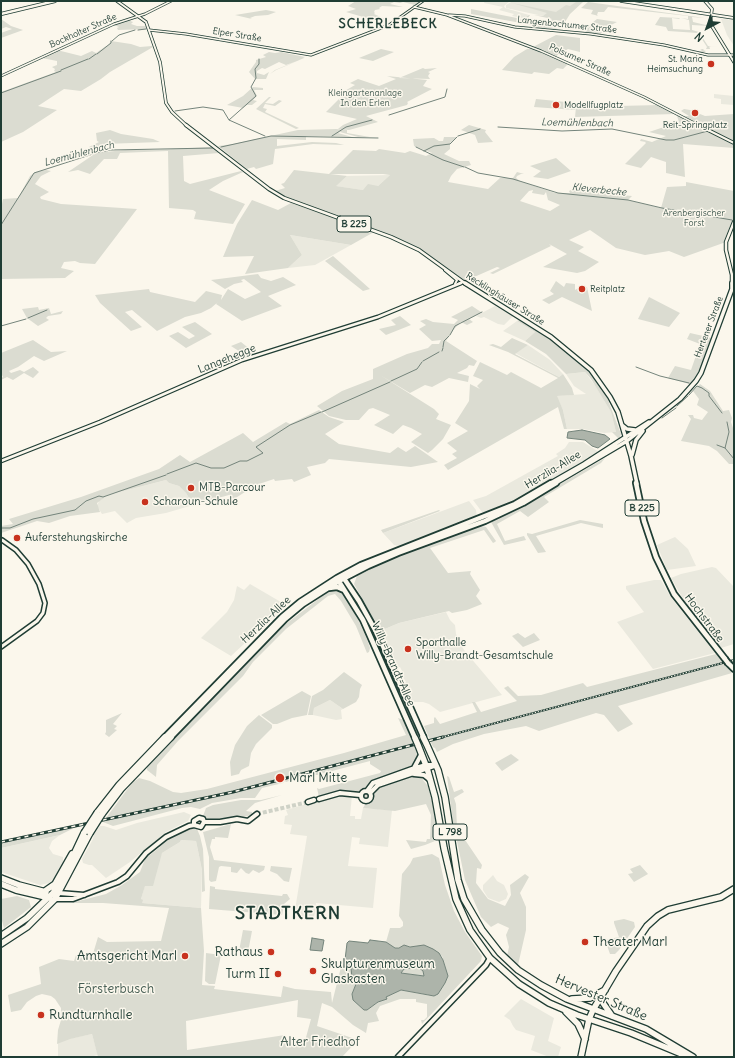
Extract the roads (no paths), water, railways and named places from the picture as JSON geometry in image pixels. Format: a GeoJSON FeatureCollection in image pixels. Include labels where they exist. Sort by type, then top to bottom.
{"type":"FeatureCollection","features":[{"type":"Feature","properties":{"kind":"highway"},"geometry":{"type":"LineString","coordinates":[[1,14],[52,1]]}},
{"type":"Feature","properties":{"kind":"highway"},"geometry":{"type":"LineString","coordinates":[[1,14],[55,1]]}},
{"type":"Feature","properties":{"kind":"main road","name":"B 225"},"geometry":{"type":"LineString","coordinates":[[117,1],[144,20],[149,30]]}},
{"type":"Feature","properties":{"kind":"main road"},"geometry":{"type":"LineString","coordinates":[[621,1],[734,18]]}},
{"type":"Feature","properties":{"kind":"main road"},"geometry":{"type":"LineString","coordinates":[[705,1],[712,7],[709,21],[734,62]]}},
{"type":"Feature","properties":{"kind":"main road","name":"Recklinghäuser Straße"},"geometry":{"type":"LineString","coordinates":[[149,30],[162,70],[166,102],[177,117],[269,188],[284,198],[398,240],[422,253],[463,282],[551,337],[582,362],[601,383],[610,397],[622,425],[631,454],[644,521],[654,553],[664,575]]}},
{"type":"Feature","properties":{"kind":"main road","name":"Hertener Straße"},"geometry":{"type":"LineString","coordinates":[[626,440],[646,428],[680,399],[701,373],[732,289],[732,275],[726,250],[726,242],[734,222]]}},
{"type":"Feature","properties":{"kind":"main road","name":"Hertener Straße"},"geometry":{"type":"LineString","coordinates":[[626,440],[637,430],[654,420]]}},
{"type":"Feature","properties":{"kind":"main road"},"geometry":{"type":"LineString","coordinates":[[622,425],[630,430],[637,430]]}},
{"type":"Feature","properties":{"kind":"main road"},"geometry":{"type":"LineString","coordinates":[[615,448],[624,447],[631,454],[638,437],[646,428]]}},
{"type":"Feature","properties":{"kind":"main road","name":"Herzlia-Allee"},"geometry":{"type":"LineString","coordinates":[[99,814],[226,679],[285,619],[340,578],[355,573],[398,553],[485,521],[514,508],[626,440]]}},
{"type":"Feature","properties":{"kind":"main road","name":"Herzlia-Allee"},"geometry":{"type":"LineString","coordinates":[[1,944],[27,927],[56,895],[87,833],[114,791],[282,617],[300,602],[340,578],[393,551],[508,507],[626,440]]}},
{"type":"Feature","properties":{"kind":"main road"},"geometry":{"type":"LineString","coordinates":[[355,573],[350,582],[358,598]]}},
{"type":"Feature","properties":{"kind":"main road","name":"Hochstraße"},"geometry":{"type":"LineString","coordinates":[[664,575],[689,615],[734,669]]}},
{"type":"Feature","properties":{"kind":"main road","name":"Willy-Brandt-Allee"},"geometry":{"type":"LineString","coordinates":[[340,578],[363,620],[426,765]]}},
{"type":"Feature","properties":{"kind":"main road","name":"Willy-Brandt-Allee"},"geometry":{"type":"LineString","coordinates":[[340,578],[358,598],[379,637],[423,736]]}},
{"type":"Feature","properties":{"kind":"main road"},"geometry":{"type":"LineString","coordinates":[[322,592],[337,587],[343,589],[348,594]]}},
{"type":"Feature","properties":{"kind":"main road","name":"Hervester Straße"},"geometry":{"type":"LineString","coordinates":[[423,736],[436,765],[445,797],[458,880],[464,899],[473,915],[507,960],[540,986],[593,1010],[653,1033],[693,1057]]}},
{"type":"Feature","properties":{"kind":"main road","name":"Hervester Straße"},"geometry":{"type":"LineString","coordinates":[[426,765],[440,818],[445,850],[456,899],[470,930],[490,958],[527,990],[564,1010],[631,1033],[689,1057]]}},
{"type":"Feature","properties":{"kind":"main road"},"geometry":{"type":"LineString","coordinates":[[45,891],[55,884],[87,833]]}},
{"type":"Feature","properties":{"kind":"main road"},"geometry":{"type":"LineString","coordinates":[[1,878],[19,885],[56,895]]}},
{"type":"Feature","properties":{"kind":"main road"},"geometry":{"type":"LineString","coordinates":[[1,884],[16,890],[48,898]]}},
{"type":"Feature","properties":{"kind":"main road","name":"L 798"},"geometry":{"type":"LineString","coordinates":[[589,1019],[605,989],[647,926],[658,916],[668,910],[713,900],[734,889]]}},
{"type":"Feature","properties":{"kind":"main road"},"geometry":{"type":"LineString","coordinates":[[1,936],[22,922],[48,898],[56,895]]}},
{"type":"Feature","properties":{"kind":"main road","name":"L 798"},"geometry":{"type":"LineString","coordinates":[[567,999],[587,999],[605,989]]}},
{"type":"Feature","properties":{"kind":"main road"},"geometry":{"type":"LineString","coordinates":[[602,996],[603,1003],[612,1016]]}},
{"type":"Feature","properties":{"kind":"main road","name":"L 798"},"geometry":{"type":"LineString","coordinates":[[564,1010],[578,1024],[585,1039]]}},
{"type":"Feature","properties":{"kind":"main road"},"geometry":{"type":"LineString","coordinates":[[582,1057],[589,1019]]}},
{"type":"Feature","properties":{"kind":"street","name":"Bockholter Straße"},"geometry":{"type":"LineString","coordinates":[[1,76],[114,24],[145,14],[171,1]]}},
{"type":"Feature","properties":{"kind":"street"},"geometry":{"type":"LineString","coordinates":[[414,7],[423,1]]}},
{"type":"Feature","properties":{"kind":"street","name":"Polsumer Straße"},"geometry":{"type":"LineString","coordinates":[[414,7],[448,14],[556,57],[644,97],[734,143]]}},
{"type":"Feature","properties":{"kind":"street","name":"Elper Straße"},"geometry":{"type":"LineString","coordinates":[[149,30],[258,45],[310,55],[390,24],[414,7]]}},
{"type":"Feature","properties":{"kind":"street"},"geometry":{"type":"LineString","coordinates":[[134,18],[136,15],[135,13]]}},
{"type":"Feature","properties":{"kind":"street"},"geometry":{"type":"LineString","coordinates":[[144,20],[143,16],[145,14]]}},
{"type":"Feature","properties":{"kind":"street","name":"Langenbochumer Straße"},"geometry":{"type":"LineString","coordinates":[[448,14],[516,27],[582,32],[609,36],[709,55],[734,55]]}},
{"type":"Feature","properties":{"kind":"street","name":"B 225"},"geometry":{"type":"LineString","coordinates":[[445,268],[457,280],[454,286]]}},
{"type":"Feature","properties":{"kind":"street","name":"Langehegge"},"geometry":{"type":"LineString","coordinates":[[1,461],[100,422],[242,360],[378,317],[463,282]]}},
{"type":"Feature","properties":{"kind":"street"},"geometry":{"type":"LineString","coordinates":[[1,539],[16,550],[28,564],[39,584],[46,603],[43,613],[37,621],[1,647]]}},
{"type":"Feature","properties":{"kind":"street"},"geometry":{"type":"LineString","coordinates":[[412,769],[419,761],[421,754]]}},
{"type":"Feature","properties":{"kind":"street"},"geometry":{"type":"LineString","coordinates":[[360,795],[364,791],[369,792],[378,785],[412,774],[426,765]]}},
{"type":"Feature","properties":{"kind":"street"},"geometry":{"type":"LineString","coordinates":[[319,799],[340,793],[360,795],[362,799],[367,801],[371,797],[369,792],[373,783],[426,765],[436,765]]}},
{"type":"Feature","properties":{"kind":"street"},"geometry":{"type":"LineString","coordinates":[[412,774],[424,775],[431,781]]}},
{"type":"Feature","properties":{"kind":"street"},"geometry":{"type":"LineString","coordinates":[[308,802],[314,800]]}},
{"type":"Feature","properties":{"kind":"street"},"geometry":{"type":"LineString","coordinates":[[194,825],[194,821],[201,818],[204,822],[220,822],[237,819],[248,821],[256,814]]}},
{"type":"Feature","properties":{"kind":"street"},"geometry":{"type":"LineString","coordinates":[[56,895],[73,899],[118,882],[127,876],[146,853],[157,844],[178,830],[194,825],[200,827],[204,822]]}},
{"type":"Feature","properties":{"kind":"street"},"geometry":{"type":"LineString","coordinates":[[56,895],[86,895]]}},
{"type":"Feature","properties":{"kind":"street"},"geometry":{"type":"LineString","coordinates":[[398,1057],[490,958]]}},
{"type":"Feature","properties":{"kind":"waterway"},"geometry":{"type":"LineString","coordinates":[[138,30],[146,29]]}},
{"type":"Feature","properties":{"kind":"waterway"},"geometry":{"type":"LineString","coordinates":[[112,41],[119,35],[135,30]]}},
{"type":"Feature","properties":{"kind":"waterway"},"geometry":{"type":"LineString","coordinates":[[97,54],[111,43],[111,41]]}},
{"type":"Feature","properties":{"kind":"waterway"},"geometry":{"type":"LineString","coordinates":[[89,59],[96,54]]}},
{"type":"Feature","properties":{"kind":"waterway"},"geometry":{"type":"LineString","coordinates":[[61,70],[88,59]]}},
{"type":"Feature","properties":{"kind":"waterway"},"geometry":{"type":"LineString","coordinates":[[229,120],[256,96],[251,87],[256,78],[255,69],[259,64],[259,59]]}},
{"type":"Feature","properties":{"kind":"waterway"},"geometry":{"type":"LineString","coordinates":[[1,93],[61,71]]}},
{"type":"Feature","properties":{"kind":"waterway"},"geometry":{"type":"LineString","coordinates":[[389,115],[445,97],[447,89]]}},
{"type":"Feature","properties":{"kind":"waterway"},"geometry":{"type":"LineString","coordinates":[[175,111],[203,107],[223,110],[229,120]]}},
{"type":"Feature","properties":{"kind":"waterway"},"geometry":{"type":"LineString","coordinates":[[229,120],[265,136]]}},
{"type":"Feature","properties":{"kind":"waterway"},"geometry":{"type":"LineString","coordinates":[[332,136],[346,127],[372,120]]}},
{"type":"Feature","properties":{"kind":"waterway","name":"Loemühlenbach"},"geometry":{"type":"LineString","coordinates":[[498,127],[562,131],[612,129],[666,140],[674,140],[708,131]]}},
{"type":"Feature","properties":{"kind":"waterway","name":"Loemühlenbach"},"geometry":{"type":"LineString","coordinates":[[458,136],[480,129]]}},
{"type":"Feature","properties":{"kind":"waterway","name":"Loemühlenbach"},"geometry":{"type":"LineString","coordinates":[[221,147],[271,136],[378,138]]}},
{"type":"Feature","properties":{"kind":"waterway","name":"Loemühlenbach"},"geometry":{"type":"LineString","coordinates":[[424,151],[434,146],[450,144],[457,137]]}},
{"type":"Feature","properties":{"kind":"waterway","name":"Loemühlenbach"},"geometry":{"type":"LineString","coordinates":[[416,147],[424,151]]}},
{"type":"Feature","properties":{"kind":"waterway","name":"Loemühlenbach"},"geometry":{"type":"LineString","coordinates":[[1,225],[34,173],[96,153],[111,150],[213,148]]}},
{"type":"Feature","properties":{"kind":"waterway","name":"Kleverbecke"},"geometry":{"type":"LineString","coordinates":[[424,151],[443,160],[464,167]]}},
{"type":"Feature","properties":{"kind":"waterway","name":"Kleverbecke"},"geometry":{"type":"LineString","coordinates":[[465,167],[478,173],[513,179],[558,193],[628,200],[662,208],[732,220]]}},
{"type":"Feature","properties":{"kind":"waterway"},"geometry":{"type":"LineString","coordinates":[[28,318],[47,310]]}},
{"type":"Feature","properties":{"kind":"waterway"},"geometry":{"type":"LineString","coordinates":[[450,335],[455,326],[482,312]]}},
{"type":"Feature","properties":{"kind":"waterway"},"geometry":{"type":"LineString","coordinates":[[1,326],[26,319]]}},
{"type":"Feature","properties":{"kind":"waterway"},"geometry":{"type":"LineString","coordinates":[[443,347],[444,341],[449,336]]}},
{"type":"Feature","properties":{"kind":"waterway"},"geometry":{"type":"LineString","coordinates":[[423,361],[439,352]]}},
{"type":"Feature","properties":{"kind":"waterway"},"geometry":{"type":"LineString","coordinates":[[391,381],[417,369],[422,362]]}},
{"type":"Feature","properties":{"kind":"waterway"},"geometry":{"type":"LineString","coordinates":[[636,367],[660,376],[689,383]]}},
{"type":"Feature","properties":{"kind":"waterway"},"geometry":{"type":"LineString","coordinates":[[322,412],[390,382]]}},
{"type":"Feature","properties":{"kind":"waterway"},"geometry":{"type":"LineString","coordinates":[[689,395],[697,386],[702,388],[709,393],[709,396],[722,413]]}},
{"type":"Feature","properties":{"kind":"waterway"},"geometry":{"type":"LineString","coordinates":[[677,406],[688,396]]}},
{"type":"Feature","properties":{"kind":"waterway"},"geometry":{"type":"LineString","coordinates":[[662,418],[676,408]]}},
{"type":"Feature","properties":{"kind":"waterway"},"geometry":{"type":"LineString","coordinates":[[167,474],[196,463],[211,468],[224,468],[240,461],[247,461],[263,453],[256,447],[290,425],[321,412]]}},
{"type":"Feature","properties":{"kind":"waterway"},"geometry":{"type":"LineString","coordinates":[[725,448],[729,432],[727,422]]}},
{"type":"Feature","properties":{"kind":"waterway"},"geometry":{"type":"LineString","coordinates":[[717,445],[725,448]]}},
{"type":"Feature","properties":{"kind":"waterway"},"geometry":{"type":"LineString","coordinates":[[725,448],[734,459]]}},
{"type":"Feature","properties":{"kind":"waterway"},"geometry":{"type":"LineString","coordinates":[[1,528],[10,528],[33,519],[75,510],[86,501],[99,496],[103,497],[166,475]]}},
{"type":"Feature","properties":{"kind":"tunnel"},"geometry":{"type":"LineString","coordinates":[[257,814],[308,802]]}},
{"type":"Feature","properties":{"kind":"railway"},"geometry":{"type":"LineString","coordinates":[[439,738],[734,660]]}},
{"type":"Feature","properties":{"kind":"railway"},"geometry":{"type":"LineString","coordinates":[[1,842],[233,792],[443,737]]}},
{"type":"Feature","properties":{"kind":"place","name":"St. Maria Heimsuchung"},"geometry":{"type":"Point","coordinates":[711,64]}},
{"type":"Feature","properties":{"kind":"place","name":"Modellfugplatz"},"geometry":{"type":"Point","coordinates":[556,105]}},
{"type":"Feature","properties":{"kind":"place","name":"Reit-Springplatz"},"geometry":{"type":"Point","coordinates":[695,113]}},
{"type":"Feature","properties":{"kind":"place","name":"Reitplatz"},"geometry":{"type":"Point","coordinates":[582,289]}},
{"type":"Feature","properties":{"kind":"place","name":"MTB-Parcour"},"geometry":{"type":"Point","coordinates":[191,488]}},
{"type":"Feature","properties":{"kind":"place","name":"Scharoun-Schule"},"geometry":{"type":"Point","coordinates":[145,502]}},
{"type":"Feature","properties":{"kind":"place","name":"Auferstehungskirche"},"geometry":{"type":"Point","coordinates":[17,538]}},
{"type":"Feature","properties":{"kind":"place","name":"Sporthalle Willy-Brandt-Gesamtschule"},"geometry":{"type":"Point","coordinates":[408,649]}},
{"type":"Feature","properties":{"kind":"place","name":"Marl Mitte"},"geometry":{"type":"Point","coordinates":[280,778]}},
{"type":"Feature","properties":{"kind":"place","name":"Theater Marl"},"geometry":{"type":"Point","coordinates":[585,942]}},
{"type":"Feature","properties":{"kind":"place","name":"Rathaus"},"geometry":{"type":"Point","coordinates":[271,952]}},
{"type":"Feature","properties":{"kind":"place","name":"Amtsgericht Marl"},"geometry":{"type":"Point","coordinates":[185,956]}},
{"type":"Feature","properties":{"kind":"place","name":"Skulpturenmuseum Glaskasten"},"geometry":{"type":"Point","coordinates":[313,971]}},
{"type":"Feature","properties":{"kind":"place","name":"Turm II"},"geometry":{"type":"Point","coordinates":[278,974]}},
{"type":"Feature","properties":{"kind":"place","name":"Rundturnhalle"},"geometry":{"type":"Point","coordinates":[41,1015]}},
{"type":"Feature","properties":{"kind":"district","name":"SCHERLEBECK"},"geometry":{"type":"Point","coordinates":[388,24]}},
{"type":"Feature","properties":{"kind":"district","name":"STADTKERN"},"geometry":{"type":"Point","coordinates":[288,914]}},
{"type":"Feature","properties":{"kind":"park label","name":"Kleingartenanlage In den Erlen"},"geometry":{"type":"Point","coordinates":[365,98]}},
{"type":"Feature","properties":{"kind":"park label","name":"Arenbergischer Forst"},"geometry":{"type":"Point","coordinates":[694,218]}},
{"type":"Feature","properties":{"kind":"park label","name":"Försterbusch"},"geometry":{"type":"Point","coordinates":[116,989]}},
{"type":"Feature","properties":{"kind":"park label","name":"Alter Friedhof"},"geometry":{"type":"Point","coordinates":[320,1042]}}]}
